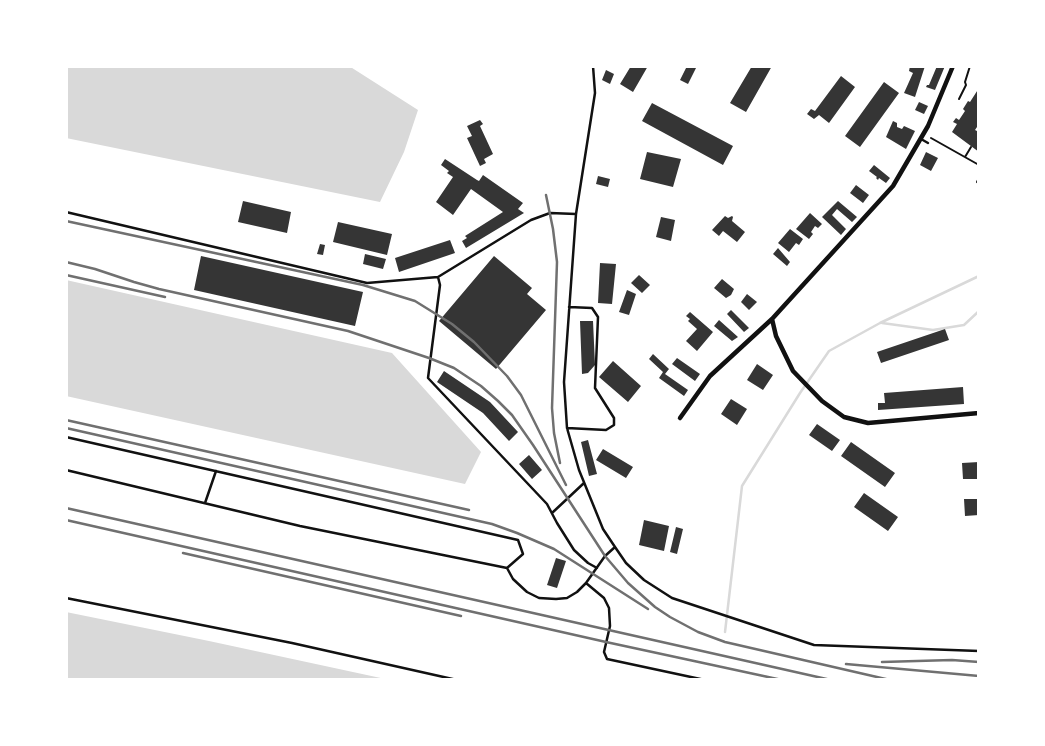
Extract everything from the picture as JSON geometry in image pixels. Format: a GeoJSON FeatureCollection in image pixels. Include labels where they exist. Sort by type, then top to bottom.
{"type":"FeatureCollection","features":[{"type":"Feature","properties":{"kind":"street"},"geometry":{"type":"LineString","coordinates":[[680,418],[710,376],[772,319],[893,186],[928,126],[953,66]]}},
{"type":"Feature","properties":{"kind":"street"},"geometry":{"type":"LineString","coordinates":[[772,319],[776,336],[793,371],[810,390],[844,417],[868,423],[979,413]]}},
{"type":"Feature","properties":{"kind":"lane"},"geometry":{"type":"LineString","coordinates":[[593,66],[595,93],[576,214],[564,382],[568,428],[579,470],[603,529],[614,547],[626,563],[644,580],[672,598],[814,646],[979,651]]}},
{"type":"Feature","properties":{"kind":"lane"},"geometry":{"type":"LineString","coordinates":[[920,139],[928,143]]}},
{"type":"Feature","properties":{"kind":"lane"},"geometry":{"type":"LineString","coordinates":[[66,212],[367,283],[438,277],[531,220],[550,213],[576,214]]}},
{"type":"Feature","properties":{"kind":"lane"},"geometry":{"type":"LineString","coordinates":[[438,277],[440,285],[428,378],[547,504],[574,550],[588,563],[597,568]]}},
{"type":"Feature","properties":{"kind":"lane"},"geometry":{"type":"LineString","coordinates":[[568,428],[606,430],[614,425],[614,418],[595,388],[598,317],[592,308],[569,307]]}},
{"type":"Feature","properties":{"kind":"lane"},"geometry":{"type":"LineString","coordinates":[[66,437],[518,540],[523,554],[507,568]]}},
{"type":"Feature","properties":{"kind":"lane"},"geometry":{"type":"LineString","coordinates":[[66,470],[300,526],[507,568],[513,579],[527,592],[539,598],[567,598],[577,592],[614,547]]}},
{"type":"Feature","properties":{"kind":"lane"},"geometry":{"type":"LineString","coordinates":[[205,503],[216,471]]}},
{"type":"Feature","properties":{"kind":"lane"},"geometry":{"type":"LineString","coordinates":[[552,513],[584,483]]}},
{"type":"Feature","properties":{"kind":"lane"},"geometry":{"type":"LineString","coordinates":[[586,583],[604,598],[609,608],[610,626],[604,652],[607,659],[705,680]]}},
{"type":"Feature","properties":{"kind":"lane"},"geometry":{"type":"LineString","coordinates":[[66,598],[292,643],[457,680]]}},
{"type":"Feature","properties":{"kind":"path"},"geometry":{"type":"LineString","coordinates":[[959,99],[966,85],[965,82],[970,66]]}},
{"type":"Feature","properties":{"kind":"path"},"geometry":{"type":"LineString","coordinates":[[928,143],[930,137],[979,165]]}},
{"type":"Feature","properties":{"kind":"path"},"geometry":{"type":"LineString","coordinates":[[965,157],[971,147]]}},
{"type":"Feature","properties":{"kind":"path"},"geometry":{"type":"LineString","coordinates":[[979,178],[977,182],[979,183]]}},
{"type":"Feature","properties":{"kind":"shaded area"},"geometry":{"type":"Polygon","coordinates":[[[66,66],[349,66],[418,110],[404,152],[380,202],[66,138],[66,66]]]}},
{"type":"Feature","properties":{"kind":"shaded area"},"geometry":{"type":"Polygon","coordinates":[[[66,280],[392,353],[481,452],[465,484],[66,396],[66,280]]]}},
{"type":"Feature","properties":{"kind":"shaded area"},"geometry":{"type":"Polygon","coordinates":[[[66,612],[209,641],[390,680],[66,680],[66,612]]]}},
{"type":"Feature","properties":{"kind":"building"},"geometry":{"type":"Polygon","coordinates":[[[631,66],[648,66],[633,92],[620,84],[631,66]]]}},
{"type":"Feature","properties":{"kind":"building"},"geometry":{"type":"Polygon","coordinates":[[[687,66],[697,66],[688,84],[680,80],[687,66]]]}},
{"type":"Feature","properties":{"kind":"building"},"geometry":{"type":"Polygon","coordinates":[[[752,66],[772,66],[746,112],[730,103],[752,66]]]}},
{"type":"Feature","properties":{"kind":"building"},"geometry":{"type":"Polygon","coordinates":[[[910,66],[925,66],[915,97],[904,93],[913,73],[909,71],[910,66]]]}},
{"type":"Feature","properties":{"kind":"building"},"geometry":{"type":"Polygon","coordinates":[[[937,66],[945,66],[935,90],[926,87],[929,85],[937,66]]]}},
{"type":"Feature","properties":{"kind":"building"},"geometry":{"type":"Polygon","coordinates":[[[606,70],[614,74],[610,84],[602,80],[606,70]]]}},
{"type":"Feature","properties":{"kind":"building"},"geometry":{"type":"Polygon","coordinates":[[[841,76],[855,87],[829,123],[819,115],[814,119],[807,114],[811,109],[815,111],[841,76]]]}},
{"type":"Feature","properties":{"kind":"building"},"geometry":{"type":"Polygon","coordinates":[[[884,82],[899,93],[860,147],[845,136],[884,82]]]}},
{"type":"Feature","properties":{"kind":"building"},"geometry":{"type":"Polygon","coordinates":[[[979,88],[979,124],[975,130],[979,132],[979,152],[952,132],[957,124],[953,122],[956,118],[959,120],[965,111],[963,109],[968,101],[970,102],[979,88]]]}},
{"type":"Feature","properties":{"kind":"building"},"geometry":{"type":"Polygon","coordinates":[[[919,102],[928,106],[924,114],[915,110],[919,102]]]}},
{"type":"Feature","properties":{"kind":"building"},"geometry":{"type":"Polygon","coordinates":[[[652,103],[733,146],[723,165],[642,121],[652,103]]]}},
{"type":"Feature","properties":{"kind":"building"},"geometry":{"type":"Polygon","coordinates":[[[480,120],[483,124],[480,126],[493,154],[484,159],[486,163],[480,166],[467,138],[472,136],[467,126],[480,120]]]}},
{"type":"Feature","properties":{"kind":"building"},"geometry":{"type":"Polygon","coordinates":[[[893,121],[897,123],[897,127],[902,129],[904,126],[915,131],[906,149],[886,137],[893,121]]]}},
{"type":"Feature","properties":{"kind":"building"},"geometry":{"type":"Polygon","coordinates":[[[647,152],[681,159],[673,187],[640,179],[647,152]]]}},
{"type":"Feature","properties":{"kind":"building"},"geometry":{"type":"Polygon","coordinates":[[[926,152],[938,158],[931,171],[920,165],[926,152]]]}},
{"type":"Feature","properties":{"kind":"building"},"geometry":{"type":"Polygon","coordinates":[[[445,159],[479,181],[483,175],[523,203],[518,209],[524,213],[466,248],[462,241],[467,238],[465,236],[503,212],[471,189],[453,215],[436,202],[453,177],[441,165],[445,159]]]}},
{"type":"Feature","properties":{"kind":"building"},"geometry":{"type":"Polygon","coordinates":[[[874,165],[890,178],[886,183],[879,178],[878,180],[869,171],[874,165]]]}},
{"type":"Feature","properties":{"kind":"building"},"geometry":{"type":"Polygon","coordinates":[[[598,176],[610,179],[608,187],[596,184],[598,176]]]}},
{"type":"Feature","properties":{"kind":"building"},"geometry":{"type":"Polygon","coordinates":[[[856,185],[869,195],[863,203],[850,193],[856,185]]]}},
{"type":"Feature","properties":{"kind":"building"},"geometry":{"type":"Polygon","coordinates":[[[243,201],[291,212],[287,233],[238,222],[243,201]]]}},
{"type":"Feature","properties":{"kind":"building"},"geometry":{"type":"Polygon","coordinates":[[[838,201],[857,217],[852,222],[837,209],[832,215],[846,229],[841,235],[822,217],[838,201]]]}},
{"type":"Feature","properties":{"kind":"building"},"geometry":{"type":"Polygon","coordinates":[[[810,213],[822,224],[818,228],[815,226],[811,232],[813,234],[809,239],[796,229],[810,213]]]}},
{"type":"Feature","properties":{"kind":"building"},"geometry":{"type":"Polygon","coordinates":[[[725,216],[728,218],[732,216],[732,221],[745,232],[737,242],[723,231],[719,236],[712,230],[725,216]]]}},
{"type":"Feature","properties":{"kind":"building"},"geometry":{"type":"Polygon","coordinates":[[[661,217],[675,220],[671,241],[656,237],[661,217]]]}},
{"type":"Feature","properties":{"kind":"building"},"geometry":{"type":"Polygon","coordinates":[[[338,222],[392,234],[387,255],[333,242],[338,222]]]}},
{"type":"Feature","properties":{"kind":"building"},"geometry":{"type":"Polygon","coordinates":[[[790,229],[803,239],[799,245],[796,243],[789,252],[778,243],[790,229]]]}},
{"type":"Feature","properties":{"kind":"building"},"geometry":{"type":"Polygon","coordinates":[[[450,240],[455,253],[399,272],[395,258],[450,240]]]}},
{"type":"Feature","properties":{"kind":"building"},"geometry":{"type":"Polygon","coordinates":[[[320,244],[325,245],[323,255],[317,254],[320,244]]]}},
{"type":"Feature","properties":{"kind":"building"},"geometry":{"type":"Polygon","coordinates":[[[778,248],[790,262],[787,266],[773,254],[778,248]]]}},
{"type":"Feature","properties":{"kind":"building"},"geometry":{"type":"Polygon","coordinates":[[[365,254],[386,259],[383,269],[363,264],[365,254]]]}},
{"type":"Feature","properties":{"kind":"building"},"geometry":{"type":"Polygon","coordinates":[[[201,256],[363,292],[355,326],[194,290],[201,256]]]}},
{"type":"Feature","properties":{"kind":"building"},"geometry":{"type":"Polygon","coordinates":[[[494,256],[532,288],[527,294],[546,310],[496,369],[439,321],[494,256]]]}},
{"type":"Feature","properties":{"kind":"building"},"geometry":{"type":"Polygon","coordinates":[[[600,263],[616,264],[612,304],[598,303],[600,263]]]}},
{"type":"Feature","properties":{"kind":"building"},"geometry":{"type":"Polygon","coordinates":[[[639,275],[650,285],[642,293],[631,283],[639,275]]]}},
{"type":"Feature","properties":{"kind":"building"},"geometry":{"type":"Polygon","coordinates":[[[722,279],[734,289],[731,295],[726,298],[714,288],[722,279]]]}},
{"type":"Feature","properties":{"kind":"building"},"geometry":{"type":"Polygon","coordinates":[[[627,290],[636,294],[629,315],[619,312],[627,290]]]}},
{"type":"Feature","properties":{"kind":"building"},"geometry":{"type":"Polygon","coordinates":[[[747,294],[757,302],[749,310],[741,302],[747,294]]]}},
{"type":"Feature","properties":{"kind":"building"},"geometry":{"type":"Polygon","coordinates":[[[731,310],[749,328],[744,332],[727,314],[731,310]]]}},
{"type":"Feature","properties":{"kind":"building"},"geometry":{"type":"Polygon","coordinates":[[[690,312],[713,332],[697,351],[686,341],[697,329],[688,321],[690,319],[686,316],[690,312]]]}},
{"type":"Feature","properties":{"kind":"building"},"geometry":{"type":"Polygon","coordinates":[[[719,320],[738,337],[732,341],[714,326],[719,320]]]}},
{"type":"Feature","properties":{"kind":"building"},"geometry":{"type":"Polygon","coordinates":[[[580,321],[593,321],[595,365],[588,373],[582,374],[580,321]]]}},
{"type":"Feature","properties":{"kind":"building"},"geometry":{"type":"Polygon","coordinates":[[[945,329],[949,340],[881,363],[877,352],[945,329]]]}},
{"type":"Feature","properties":{"kind":"building"},"geometry":{"type":"Polygon","coordinates":[[[653,354],[669,369],[665,374],[688,390],[684,396],[659,378],[663,372],[649,359],[653,354]]]}},
{"type":"Feature","properties":{"kind":"building"},"geometry":{"type":"Polygon","coordinates":[[[677,358],[700,374],[695,381],[672,364],[677,358]]]}},
{"type":"Feature","properties":{"kind":"building"},"geometry":{"type":"Polygon","coordinates":[[[613,361],[641,386],[628,402],[599,377],[613,361]]]}},
{"type":"Feature","properties":{"kind":"building"},"geometry":{"type":"Polygon","coordinates":[[[757,364],[773,375],[763,390],[747,380],[757,364]]]}},
{"type":"Feature","properties":{"kind":"building"},"geometry":{"type":"Polygon","coordinates":[[[444,371],[490,402],[518,432],[509,441],[483,413],[437,382],[444,371]]]}},
{"type":"Feature","properties":{"kind":"building"},"geometry":{"type":"Polygon","coordinates":[[[963,387],[964,404],[878,410],[878,403],[885,403],[884,393],[963,387]]]}},
{"type":"Feature","properties":{"kind":"building"},"geometry":{"type":"Polygon","coordinates":[[[731,399],[747,409],[737,425],[721,414],[731,399]]]}},
{"type":"Feature","properties":{"kind":"building"},"geometry":{"type":"Polygon","coordinates":[[[817,424],[840,440],[832,451],[809,435],[817,424]]]}},
{"type":"Feature","properties":{"kind":"building"},"geometry":{"type":"Polygon","coordinates":[[[588,440],[597,474],[589,476],[581,442],[588,440]]]}},
{"type":"Feature","properties":{"kind":"building"},"geometry":{"type":"Polygon","coordinates":[[[851,442],[895,473],[885,487],[841,456],[851,442]]]}},
{"type":"Feature","properties":{"kind":"building"},"geometry":{"type":"Polygon","coordinates":[[[603,449],[633,467],[626,478],[596,460],[603,449]]]}},
{"type":"Feature","properties":{"kind":"building"},"geometry":{"type":"Polygon","coordinates":[[[529,455],[542,470],[532,479],[519,464],[529,455]]]}},
{"type":"Feature","properties":{"kind":"building"},"geometry":{"type":"Polygon","coordinates":[[[979,462],[979,479],[963,479],[962,463],[979,462]]]}},
{"type":"Feature","properties":{"kind":"building"},"geometry":{"type":"Polygon","coordinates":[[[864,493],[898,517],[888,531],[854,507],[864,493]]]}},
{"type":"Feature","properties":{"kind":"building"},"geometry":{"type":"Polygon","coordinates":[[[964,499],[979,499],[979,515],[965,516],[964,499]]]}},
{"type":"Feature","properties":{"kind":"building"},"geometry":{"type":"Polygon","coordinates":[[[644,520],[669,526],[664,551],[639,545],[644,520]]]}},
{"type":"Feature","properties":{"kind":"building"},"geometry":{"type":"Polygon","coordinates":[[[676,527],[683,529],[677,554],[670,552],[676,527]]]}},
{"type":"Feature","properties":{"kind":"building"},"geometry":{"type":"Polygon","coordinates":[[[556,558],[566,561],[557,588],[547,585],[556,558]]]}},
{"type":"Feature","properties":{"kind":"waterway"},"geometry":{"type":"LineString","coordinates":[[725,632],[742,486],[800,393],[829,351],[880,323],[979,276]]}},
{"type":"Feature","properties":{"kind":"waterway"},"geometry":{"type":"LineString","coordinates":[[882,323],[933,330],[964,325],[979,311]]}},
{"type":"Feature","properties":{"kind":"railway"},"geometry":{"type":"LineString","coordinates":[[546,195],[557,262],[552,408],[554,433],[560,463]]}},
{"type":"Feature","properties":{"kind":"railway"},"geometry":{"type":"LineString","coordinates":[[66,221],[363,285],[415,301],[452,324],[474,342],[507,376],[521,395],[566,485]]}},
{"type":"Feature","properties":{"kind":"railway"},"geometry":{"type":"LineString","coordinates":[[66,262],[159,289],[348,331],[454,368],[481,386],[512,415],[605,556],[628,583],[655,607],[698,632],[725,642],[890,680]]}},
{"type":"Feature","properties":{"kind":"railway"},"geometry":{"type":"LineString","coordinates":[[66,275],[165,297]]}},
{"type":"Feature","properties":{"kind":"railway"},"geometry":{"type":"LineString","coordinates":[[66,420],[469,510]]}},
{"type":"Feature","properties":{"kind":"railway"},"geometry":{"type":"LineString","coordinates":[[66,428],[492,524],[554,549],[648,609]]}},
{"type":"Feature","properties":{"kind":"railway"},"geometry":{"type":"LineString","coordinates":[[66,508],[831,680]]}},
{"type":"Feature","properties":{"kind":"railway"},"geometry":{"type":"LineString","coordinates":[[66,520],[782,680]]}},
{"type":"Feature","properties":{"kind":"railway"},"geometry":{"type":"LineString","coordinates":[[183,553],[461,616]]}},
{"type":"Feature","properties":{"kind":"railway"},"geometry":{"type":"LineString","coordinates":[[882,662],[952,660],[979,662]]}},
{"type":"Feature","properties":{"kind":"railway"},"geometry":{"type":"LineString","coordinates":[[846,664],[979,676]]}}]}
